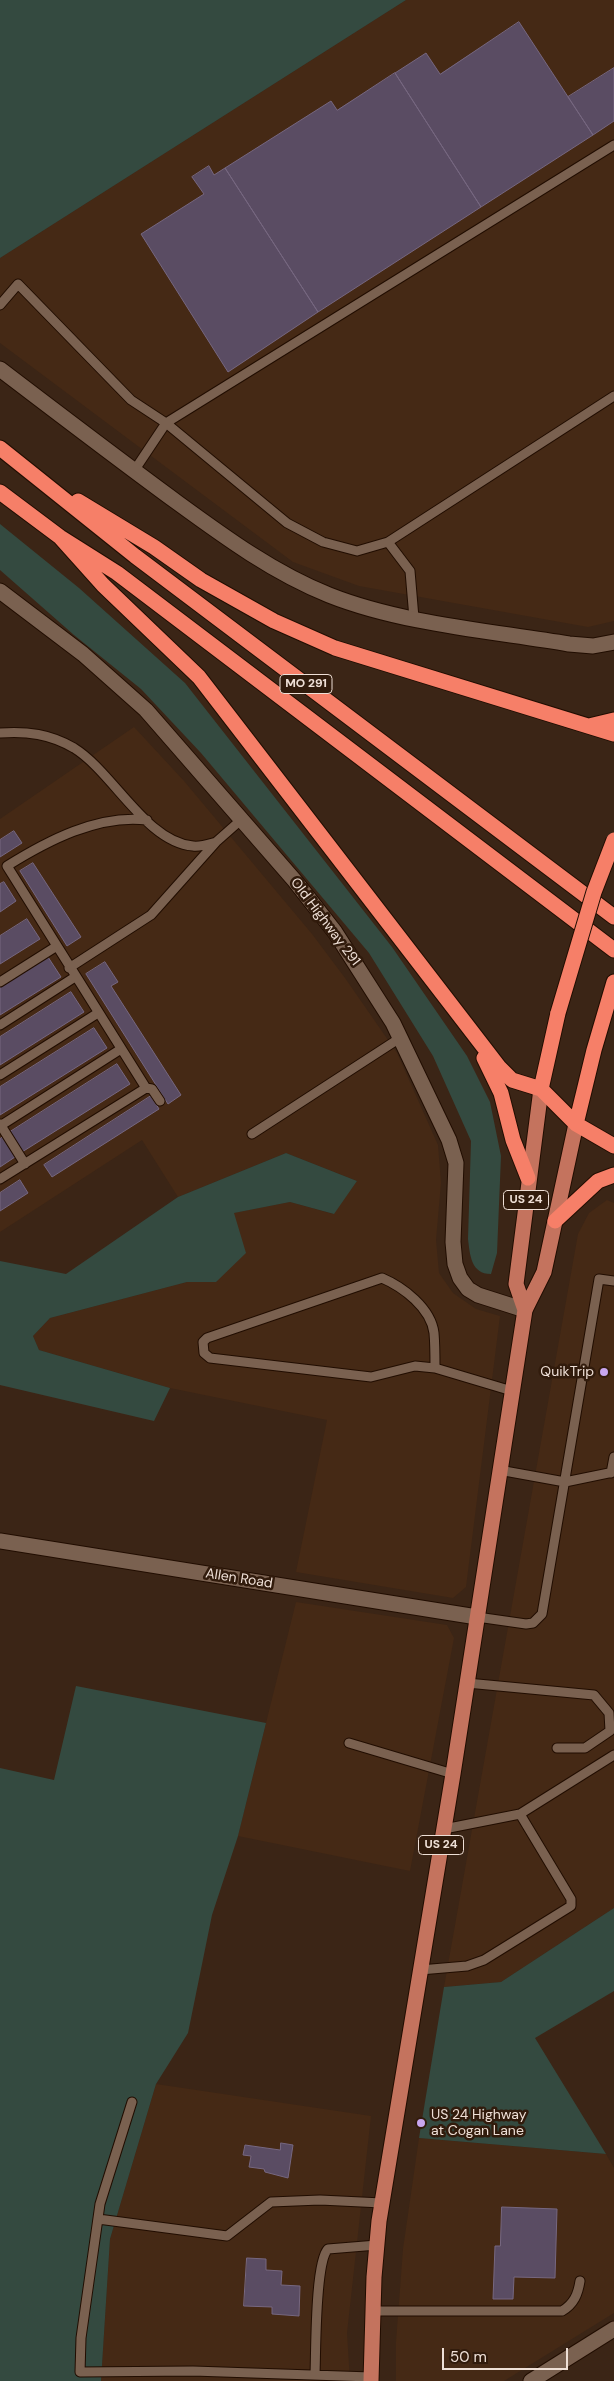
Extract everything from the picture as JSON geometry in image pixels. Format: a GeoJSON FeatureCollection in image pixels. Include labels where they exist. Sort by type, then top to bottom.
{"type":"FeatureCollection","features":[{"type":"Feature","properties":{"kind":"highway","name":"MO 291"},"geometry":{"type":"LineString","coordinates":[[0,448],[135,556],[614,917]]}},
{"type":"Feature","properties":{"kind":"highway"},"geometry":{"type":"LineString","coordinates":[[25,469],[154,547],[202,580],[274,621],[335,648],[614,734]]}},
{"type":"Feature","properties":{"kind":"highway","name":"MO 291"},"geometry":{"type":"LineString","coordinates":[[0,492],[60,537],[117,573],[614,950]]}},
{"type":"Feature","properties":{"kind":"highway"},"geometry":{"type":"LineString","coordinates":[[60,537],[103,585],[199,677],[499,1067],[512,1080],[541,1089],[576,1124],[614,1146]]}},
{"type":"Feature","properties":{"kind":"highway"},"geometry":{"type":"LineString","coordinates":[[587,726],[614,720]]}},
{"type":"Feature","properties":{"kind":"highway","name":"US 24"},"geometry":{"type":"LineString","coordinates":[[541,1089],[558,1013],[594,892],[614,840]]}},
{"type":"Feature","properties":{"kind":"highway","name":"US 24"},"geometry":{"type":"LineString","coordinates":[[576,1124],[614,982]]}},
{"type":"Feature","properties":{"kind":"highway"},"geometry":{"type":"LineString","coordinates":[[467,1026],[501,1093],[513,1140],[528,1178]]}},
{"type":"Feature","properties":{"kind":"highway"},"geometry":{"type":"LineString","coordinates":[[555,1221],[598,1181],[614,1175]]}},
{"type":"Feature","properties":{"kind":"main road","name":"US 24"},"geometry":{"type":"LineString","coordinates":[[525,1310],[516,1284],[528,1178],[541,1089]]}},
{"type":"Feature","properties":{"kind":"main road","name":"US 24"},"geometry":{"type":"LineString","coordinates":[[371,2379],[372,2311],[382,2203],[453,1774],[525,1310],[544,1272],[576,1124]]}},
{"type":"Feature","properties":{"kind":"street"},"geometry":{"type":"LineString","coordinates":[[0,369],[134,471],[229,540],[299,582],[364,607],[414,618],[569,644],[593,646],[614,642]]}},
{"type":"Feature","properties":{"kind":"street","name":"Old Highway 291"},"geometry":{"type":"LineString","coordinates":[[0,591],[83,654],[127,692],[175,741],[335,932],[367,980],[400,1038],[449,1140],[456,1163],[453,1242],[455,1264],[460,1278],[468,1289],[478,1295],[525,1310]]}},
{"type":"Feature","properties":{"kind":"street","name":"Allen Road"},"geometry":{"type":"LineString","coordinates":[[0,1541],[477,1617]]}},
{"type":"Feature","properties":{"kind":"street"},"geometry":{"type":"LineString","coordinates":[[531,2381],[614,2329]]}},
{"type":"Feature","properties":{"kind":"lane"},"geometry":{"type":"LineString","coordinates":[[134,471],[166,423],[614,145]]}},
{"type":"Feature","properties":{"kind":"lane"},"geometry":{"type":"LineString","coordinates":[[0,305],[18,284],[132,400],[166,423],[287,523],[323,542],[357,551],[388,542],[614,396]]}},
{"type":"Feature","properties":{"kind":"lane"},"geometry":{"type":"LineString","coordinates":[[388,542],[410,571],[414,618]]}},
{"type":"Feature","properties":{"kind":"lane"},"geometry":{"type":"LineString","coordinates":[[0,733],[40,734],[74,749],[114,783],[147,820],[167,836],[195,847],[216,842]]}},
{"type":"Feature","properties":{"kind":"lane"},"geometry":{"type":"LineString","coordinates":[[69,968],[151,915],[216,842],[242,819]]}},
{"type":"Feature","properties":{"kind":"lane"},"geometry":{"type":"LineString","coordinates":[[146,1088],[69,968],[7,866],[57,837],[122,820],[147,820]]}},
{"type":"Feature","properties":{"kind":"lane"},"geometry":{"type":"LineString","coordinates":[[0,982],[57,946]]}},
{"type":"Feature","properties":{"kind":"lane"},"geometry":{"type":"LineString","coordinates":[[0,1025],[76,977]]}},
{"type":"Feature","properties":{"kind":"lane"},"geometry":{"type":"LineString","coordinates":[[0,1075],[98,1013]]}},
{"type":"Feature","properties":{"kind":"lane"},"geometry":{"type":"LineString","coordinates":[[252,1134],[400,1038]]}},
{"type":"Feature","properties":{"kind":"lane"},"geometry":{"type":"LineString","coordinates":[[25,1164],[0,1125],[121,1049]]}},
{"type":"Feature","properties":{"kind":"lane"},"geometry":{"type":"LineString","coordinates":[[0,1179],[146,1088],[152,1089],[160,1101]]}},
{"type":"Feature","properties":{"kind":"lane"},"geometry":{"type":"LineString","coordinates":[[435,1368],[434,1331],[425,1311],[408,1292],[382,1278],[207,1338],[203,1342],[204,1354],[210,1358],[371,1377],[415,1366],[435,1368],[512,1391]]}},
{"type":"Feature","properties":{"kind":"lane"},"geometry":{"type":"LineString","coordinates":[[477,1617],[526,1624],[533,1623],[542,1614],[599,1279],[614,1281]]}},
{"type":"Feature","properties":{"kind":"lane"},"geometry":{"type":"LineString","coordinates":[[499,1470],[565,1482],[613,1472],[614,1457]]}},
{"type":"Feature","properties":{"kind":"lane"},"geometry":{"type":"LineString","coordinates":[[467,1683],[594,1695],[609,1713],[610,1731],[585,1748],[557,1748]]}},
{"type":"Feature","properties":{"kind":"lane"},"geometry":{"type":"LineString","coordinates":[[349,1743],[453,1774]]}},
{"type":"Feature","properties":{"kind":"lane"},"geometry":{"type":"LineString","coordinates":[[444,1829],[520,1814],[614,1755]]}},
{"type":"Feature","properties":{"kind":"lane"},"geometry":{"type":"LineString","coordinates":[[420,1970],[468,1966],[484,1960],[571,1906],[571,1899],[520,1814]]}},
{"type":"Feature","properties":{"kind":"lane"},"geometry":{"type":"LineString","coordinates":[[132,2102],[100,2204],[81,2338],[80,2372],[184,2370],[316,2374],[371,2379]]}},
{"type":"Feature","properties":{"kind":"lane"},"geometry":{"type":"LineString","coordinates":[[98,2219],[227,2236],[271,2202],[320,2200],[382,2203]]}},
{"type":"Feature","properties":{"kind":"lane"},"geometry":{"type":"LineString","coordinates":[[316,2374],[320,2271],[324,2253],[328,2249],[377,2246]]}},
{"type":"Feature","properties":{"kind":"lane"},"geometry":{"type":"LineString","coordinates":[[372,2311],[562,2311],[568,2307],[577,2295],[580,2280]]}},
{"type":"Feature","properties":{"kind":"shaded area"},"geometry":{"type":"Polygon","coordinates":[[[406,0],[614,0],[614,621],[588,627],[359,586],[293,562],[0,343],[0,258],[406,0]]]}},
{"type":"Feature","properties":{"kind":"shaded area"},"geometry":{"type":"Polygon","coordinates":[[[134,727],[184,781],[312,934],[345,978],[397,1053],[438,1145],[441,1183],[436,1240],[439,1273],[453,1293],[476,1309],[500,1316],[466,1587],[453,1598],[296,1572],[327,1420],[170,1388],[39,1350],[33,1336],[50,1318],[187,1282],[217,1282],[233,1213],[290,1202],[333,1214],[357,1181],[286,1153],[178,1197],[142,1140],[0,1232],[0,819],[134,727]]]}},
{"type":"Feature","properties":{"kind":"shaded area"},"geometry":{"type":"Polygon","coordinates":[[[607,1200],[614,1203],[614,1908],[501,1982],[444,1987],[578,1234],[589,1213],[607,1200]]]}},
{"type":"Feature","properties":{"kind":"shaded area"},"geometry":{"type":"Polygon","coordinates":[[[296,1602],[447,1625],[454,1638],[410,1871],[238,1836],[296,1602]]]}},
{"type":"Feature","properties":{"kind":"shaded area"},"geometry":{"type":"Polygon","coordinates":[[[156,2084],[371,2116],[347,2333],[350,2381],[101,2381],[110,2239],[156,2084]]]}},
{"type":"Feature","properties":{"kind":"shaded area"},"geometry":{"type":"Polygon","coordinates":[[[419,2138],[606,2154],[614,2168],[614,2313],[504,2381],[396,2381],[396,2342],[403,2249],[419,2138]]]}},
{"type":"Feature","properties":{"kind":"green space"},"geometry":{"type":"Polygon","coordinates":[[[0,0],[406,0],[0,258],[0,0]]]}},
{"type":"Feature","properties":{"kind":"green space"},"geometry":{"type":"Polygon","coordinates":[[[0,524],[79,588],[185,683],[392,947],[467,1056],[490,1102],[501,1156],[497,1253],[491,1274],[479,1271],[475,1267],[468,1239],[471,1141],[433,1056],[369,953],[201,753],[141,689],[74,635],[0,570],[0,524]]]}},
{"type":"Feature","properties":{"kind":"green space"},"geometry":{"type":"Polygon","coordinates":[[[286,1153],[357,1181],[334,1214],[290,1202],[234,1213],[246,1253],[216,1282],[187,1282],[50,1318],[33,1336],[39,1350],[170,1388],[154,1421],[0,1385],[0,1261],[66,1274],[178,1197],[286,1153]]]}},
{"type":"Feature","properties":{"kind":"green space"},"geometry":{"type":"Polygon","coordinates":[[[76,1686],[266,1723],[238,1836],[212,1915],[188,2033],[156,2084],[110,2239],[101,2381],[0,2381],[0,1768],[54,1780],[76,1686]]]}},
{"type":"Feature","properties":{"kind":"green space"},"geometry":{"type":"Polygon","coordinates":[[[614,1908],[614,1991],[535,2038],[606,2154],[419,2138],[444,1987],[501,1982],[614,1908]]]}},
{"type":"Feature","properties":{"kind":"building"},"geometry":{"type":"Polygon","coordinates":[[[519,22],[593,135],[481,207],[395,73],[426,53],[440,74],[519,22]]]}},
{"type":"Feature","properties":{"kind":"building"},"geometry":{"type":"Polygon","coordinates":[[[614,68],[614,121],[593,135],[568,97],[614,68]]]}},
{"type":"Feature","properties":{"kind":"building"},"geometry":{"type":"Polygon","coordinates":[[[395,73],[481,207],[318,312],[225,168],[331,101],[337,110],[395,73]]]}},
{"type":"Feature","properties":{"kind":"building"},"geometry":{"type":"Polygon","coordinates":[[[209,166],[214,175],[225,168],[318,312],[228,372],[141,234],[204,194],[192,177],[209,166]]]}},
{"type":"Feature","properties":{"kind":"building"},"geometry":{"type":"Polygon","coordinates":[[[14,831],[22,843],[0,857],[0,840],[14,831]]]}},
{"type":"Feature","properties":{"kind":"building"},"geometry":{"type":"Polygon","coordinates":[[[33,863],[81,937],[67,946],[20,871],[33,863]]]}},
{"type":"Feature","properties":{"kind":"building"},"geometry":{"type":"Polygon","coordinates":[[[4,882],[16,901],[0,912],[0,884],[4,882]]]}},
{"type":"Feature","properties":{"kind":"building"},"geometry":{"type":"Polygon","coordinates":[[[27,919],[40,939],[0,964],[0,936],[27,919]]]}},
{"type":"Feature","properties":{"kind":"building"},"geometry":{"type":"Polygon","coordinates":[[[48,957],[61,977],[0,1015],[0,987],[48,957]]]}},
{"type":"Feature","properties":{"kind":"building"},"geometry":{"type":"Polygon","coordinates":[[[105,962],[118,982],[111,986],[181,1095],[168,1104],[86,974],[105,962]]]}},
{"type":"Feature","properties":{"kind":"building"},"geometry":{"type":"Polygon","coordinates":[[[71,992],[84,1012],[0,1065],[0,1037],[71,992]]]}},
{"type":"Feature","properties":{"kind":"building"},"geometry":{"type":"Polygon","coordinates":[[[94,1028],[107,1048],[0,1115],[0,1087],[94,1028]]]}},
{"type":"Feature","properties":{"kind":"building"},"geometry":{"type":"Polygon","coordinates":[[[117,1064],[130,1084],[22,1152],[10,1132],[117,1064]]]}},
{"type":"Feature","properties":{"kind":"building"},"geometry":{"type":"Polygon","coordinates":[[[151,1096],[159,1109],[52,1177],[44,1165],[151,1096]]]}},
{"type":"Feature","properties":{"kind":"building"},"geometry":{"type":"Polygon","coordinates":[[[3,1137],[15,1157],[0,1167],[0,1139],[3,1137]]]}},
{"type":"Feature","properties":{"kind":"building"},"geometry":{"type":"Polygon","coordinates":[[[20,1180],[28,1193],[0,1211],[0,1193],[20,1180]]]}},
{"type":"Feature","properties":{"kind":"building"},"geometry":{"type":"Polygon","coordinates":[[[281,2143],[293,2145],[288,2178],[265,2172],[264,2169],[249,2167],[251,2156],[243,2155],[245,2145],[280,2150],[281,2143]]]}},
{"type":"Feature","properties":{"kind":"building"},"geometry":{"type":"Polygon","coordinates":[[[502,2207],[557,2209],[555,2278],[514,2277],[513,2299],[493,2299],[495,2246],[500,2246],[502,2207]]]}},
{"type":"Feature","properties":{"kind":"building"},"geometry":{"type":"Polygon","coordinates":[[[247,2258],[266,2259],[266,2270],[282,2271],[281,2285],[300,2286],[299,2316],[272,2314],[272,2307],[244,2306],[247,2258]]]}},
{"type":"Feature","properties":{"kind":"place","name":"QuikTrip"},"geometry":{"type":"Point","coordinates":[604,1372]}},
{"type":"Feature","properties":{"kind":"place","name":"US 24 Highway at Cogan Lane"},"geometry":{"type":"Point","coordinates":[421,2123]}}]}
